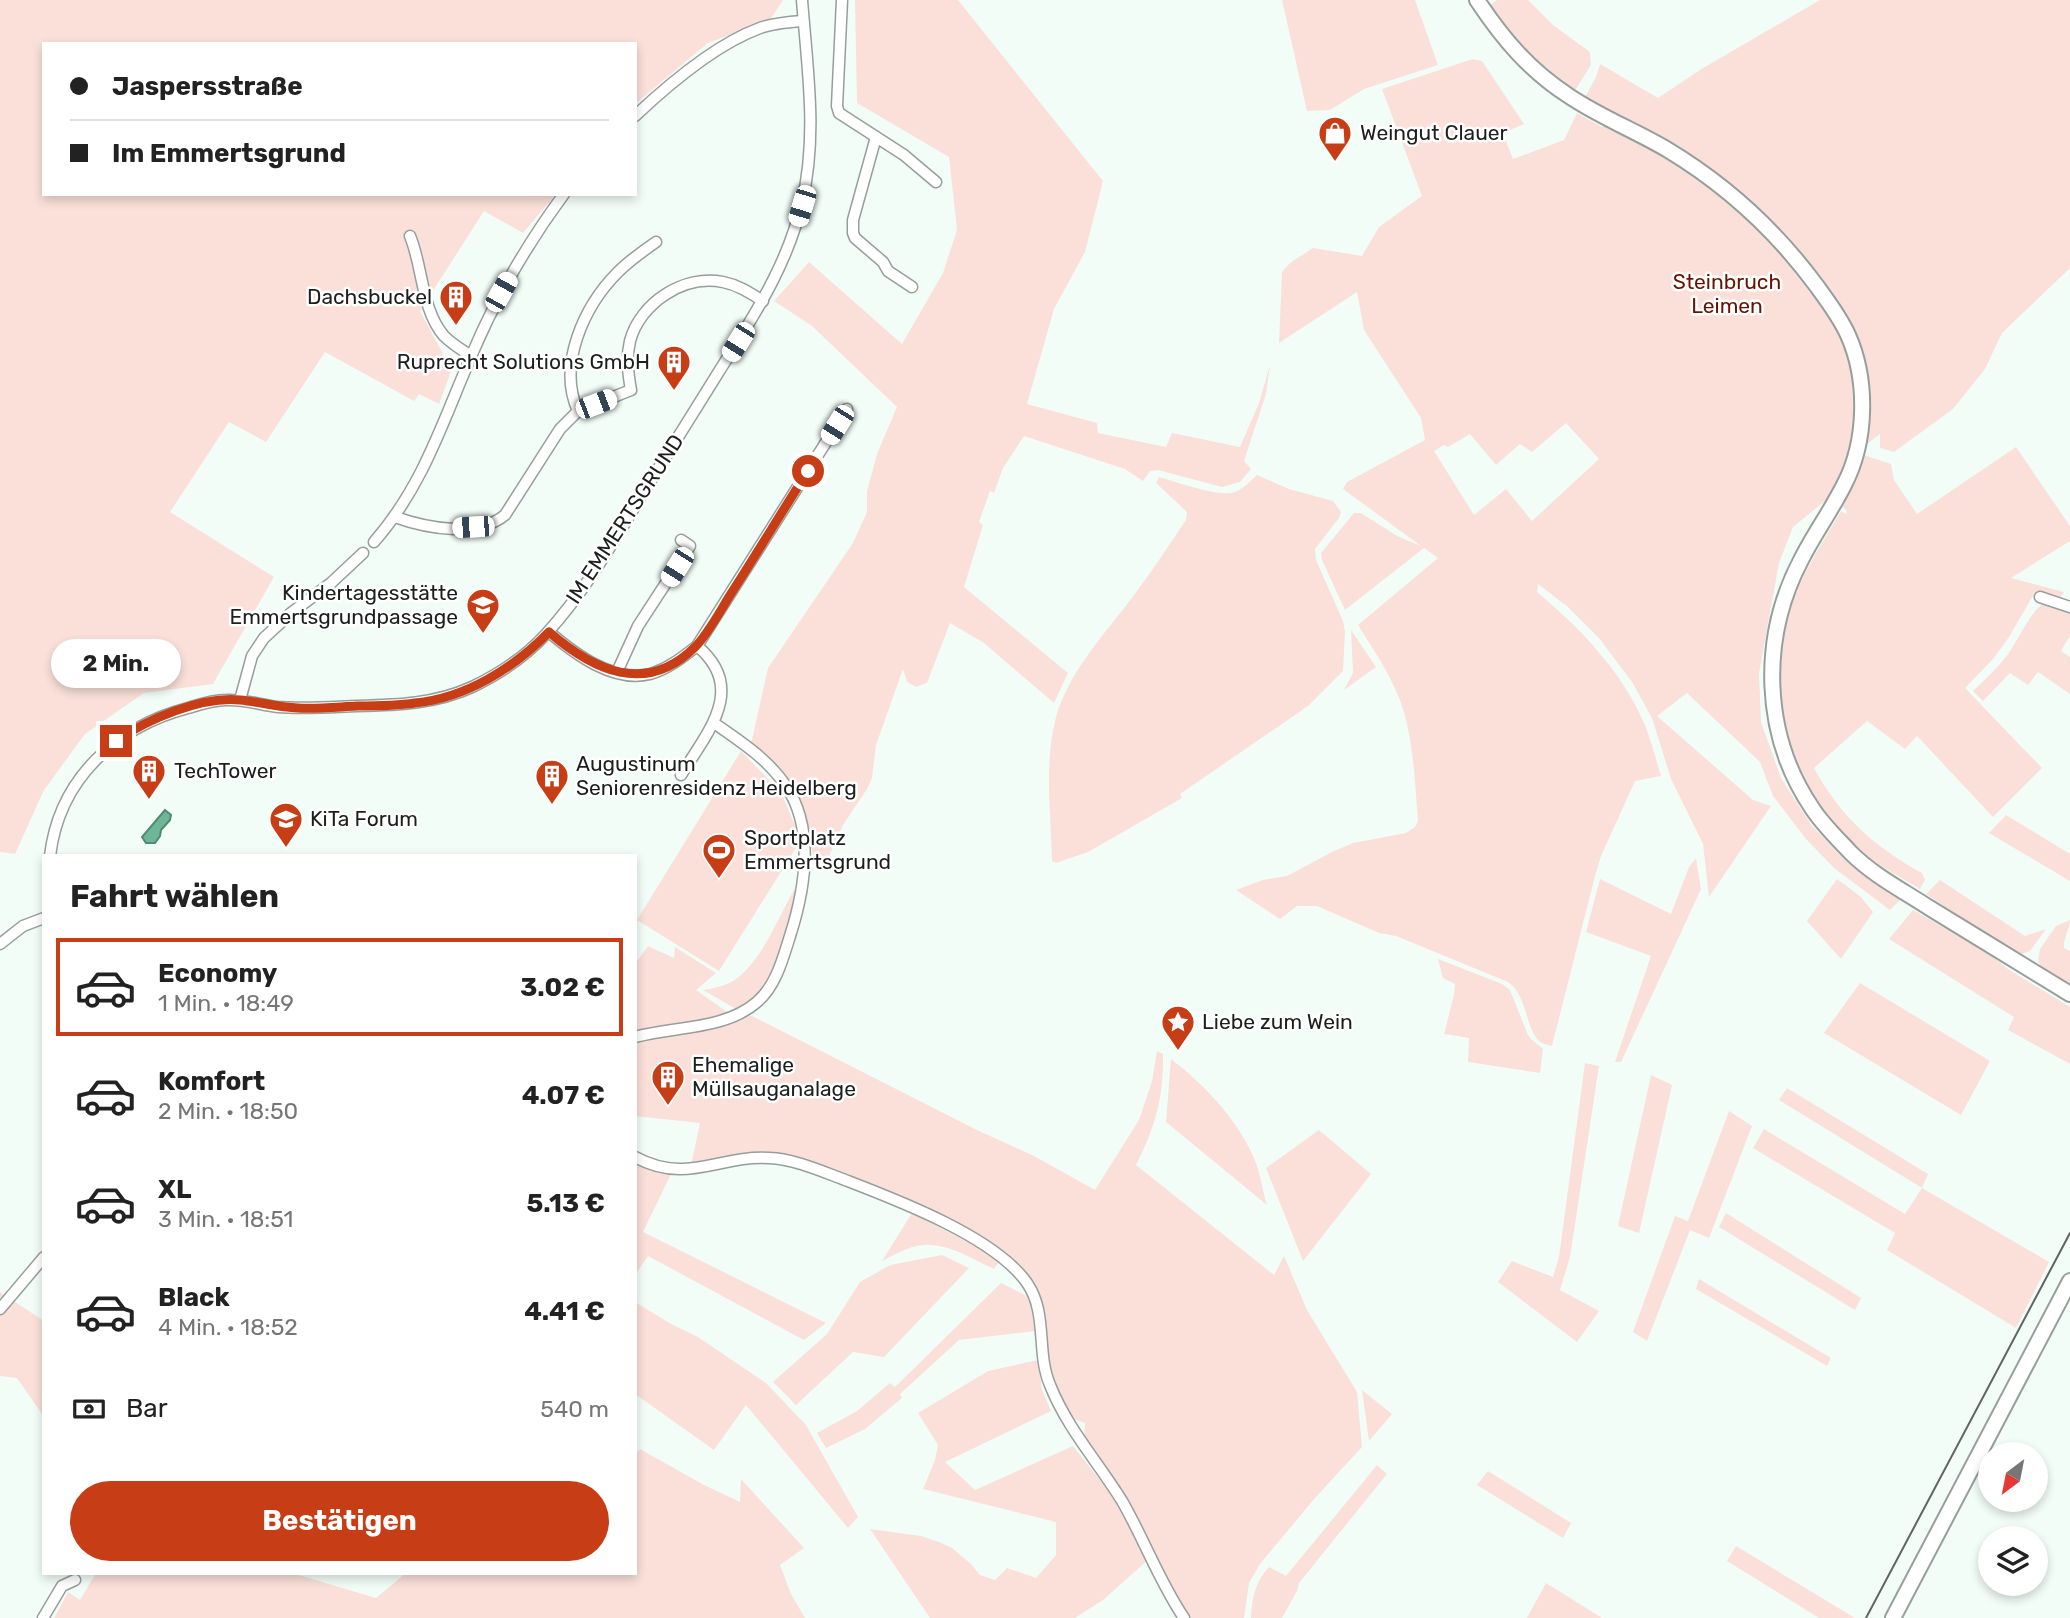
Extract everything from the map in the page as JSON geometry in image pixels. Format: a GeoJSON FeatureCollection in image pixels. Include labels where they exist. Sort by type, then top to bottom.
{"type":"FeatureCollection","features":[{"type":"Feature","properties":{"kind":"main road"},"geometry":{"type":"LineString","coordinates":[[1478,0],[1500,34],[1538,73],[1569,96],[1685,161],[1743,205],[1792,255],[1821,291],[1841,322],[1853,351],[1861,390],[1861,424],[1858,444],[1845,484],[1801,561],[1776,623],[1772,698],[1775,721],[1786,760],[1798,787],[1814,811],[1854,855],[1901,890],[2070,994]]}},
{"type":"Feature","properties":{"kind":"main road"},"geometry":{"type":"LineString","coordinates":[[1893,1618],[2070,1281]]}},
{"type":"Feature","properties":{"kind":"street","name":"IM EMMERTSGRUND"},"geometry":{"type":"LineString","coordinates":[[50,854],[57,822],[82,775],[101,754],[145,723],[171,712],[212,701],[240,700],[274,706],[312,708],[435,700],[459,692],[494,674],[520,658],[549,632],[594,571],[763,300],[791,241],[806,187],[811,129],[802,0]]}},
{"type":"Feature","properties":{"kind":"street"},"geometry":{"type":"LineString","coordinates":[[842,0],[838,110],[841,115],[904,155],[936,182]]}},
{"type":"Feature","properties":{"kind":"street"},"geometry":{"type":"LineString","coordinates":[[637,114],[684,75],[734,40],[761,28],[803,21]]}},
{"type":"Feature","properties":{"kind":"street"},"geometry":{"type":"LineString","coordinates":[[876,137],[853,220],[853,233],[859,242],[883,262],[888,271],[912,287]]}},
{"type":"Feature","properties":{"kind":"street"},"geometry":{"type":"LineString","coordinates":[[374,542],[395,517],[419,479],[496,301],[520,258],[563,196]]}},
{"type":"Feature","properties":{"kind":"street"},"geometry":{"type":"LineString","coordinates":[[410,236],[437,326],[450,341],[471,356]]}},
{"type":"Feature","properties":{"kind":"street"},"geometry":{"type":"LineString","coordinates":[[578,411],[571,390],[572,359],[585,319],[618,272],[656,242]]}},
{"type":"Feature","properties":{"kind":"street"},"geometry":{"type":"LineString","coordinates":[[395,517],[427,527],[451,528],[484,526],[500,519],[514,503],[560,429],[578,411],[631,390],[627,367],[633,332],[654,302],[689,284],[716,281],[737,286],[763,300]]}},
{"type":"Feature","properties":{"kind":"street"},"geometry":{"type":"LineString","coordinates":[[549,632],[593,663],[617,672],[636,675],[664,669],[697,646],[847,409]]}},
{"type":"Feature","properties":{"kind":"street"},"geometry":{"type":"LineString","coordinates":[[617,672],[638,626],[690,546],[681,540]]}},
{"type":"Feature","properties":{"kind":"street"},"geometry":{"type":"LineString","coordinates":[[240,700],[252,656],[264,638],[363,553]]}},
{"type":"Feature","properties":{"kind":"street"},"geometry":{"type":"LineString","coordinates":[[2040,597],[2070,607]]}},
{"type":"Feature","properties":{"kind":"street"},"geometry":{"type":"LineString","coordinates":[[681,775],[714,723],[722,697],[722,685],[714,664],[697,646]]}},
{"type":"Feature","properties":{"kind":"street"},"geometry":{"type":"LineString","coordinates":[[637,1037],[726,1019],[758,1002],[771,985],[797,913],[805,860],[796,806],[785,784],[771,768],[745,744],[714,723]]}},
{"type":"Feature","properties":{"kind":"street"},"geometry":{"type":"LineString","coordinates":[[0,944],[23,926],[42,919]]}},
{"type":"Feature","properties":{"kind":"street"},"geometry":{"type":"LineString","coordinates":[[637,1158],[664,1168],[684,1170],[752,1158],[784,1160],[880,1193],[975,1239],[1005,1259],[1027,1283],[1033,1294],[1039,1312],[1044,1371],[1063,1415],[1124,1505],[1184,1618]]}},
{"type":"Feature","properties":{"kind":"street"},"geometry":{"type":"LineString","coordinates":[[2,1307],[42,1259]]}},
{"type":"Feature","properties":{"kind":"street"},"geometry":{"type":"LineString","coordinates":[[43,1618],[62,1586],[75,1580]]}},
{"type":"Feature","properties":{"kind":"green space"},"geometry":{"type":"Polygon","coordinates":[[[0,0],[783,0],[770,20],[708,43],[637,102],[637,42],[42,42],[42,196],[554,196],[523,233],[484,211],[420,311],[442,356],[454,363],[439,404],[419,394],[414,401],[325,352],[266,442],[229,422],[170,512],[274,577],[213,684],[144,693],[85,734],[44,790],[15,854],[0,852],[0,0]]]}},
{"type":"Feature","properties":{"kind":"green space"},"geometry":{"type":"Polygon","coordinates":[[[855,0],[958,0],[1103,181],[1085,252],[1054,309],[1027,404],[1097,423],[1098,433],[1166,447],[1172,433],[1240,447],[1259,403],[1270,365],[1266,394],[1244,461],[1251,469],[1240,482],[1222,487],[1158,470],[1150,471],[1143,481],[1125,469],[1024,436],[1003,468],[994,493],[990,491],[979,522],[983,525],[964,587],[1068,673],[1054,703],[984,643],[950,623],[927,683],[916,687],[907,682],[903,669],[876,745],[872,778],[843,825],[826,863],[814,858],[796,790],[751,744],[768,668],[853,543],[867,512],[867,491],[877,454],[897,407],[812,326],[774,301],[809,262],[902,344],[943,273],[957,230],[949,157],[857,103],[855,0]]]}},
{"type":"Feature","properties":{"kind":"green space"},"geometry":{"type":"Polygon","coordinates":[[[1282,0],[1415,0],[1438,65],[1364,89],[1330,110],[1307,111],[1282,0]]]}},
{"type":"Feature","properties":{"kind":"green space"},"geometry":{"type":"Polygon","coordinates":[[[1497,0],[1528,0],[1553,25],[1590,52],[1591,65],[1574,92],[1547,72],[1515,40],[1490,5],[1497,0]]]}},
{"type":"Feature","properties":{"kind":"green space","name":"Steinbruch Leimen"},"geometry":{"type":"Polygon","coordinates":[[[1820,0],[2070,0],[2070,268],[2002,333],[1985,369],[1953,409],[1894,452],[1880,448],[1880,434],[1854,459],[1861,465],[1864,455],[1891,464],[1894,480],[1917,514],[2016,447],[2070,526],[2070,541],[2011,578],[2064,592],[2058,601],[2034,594],[1994,658],[1965,688],[2042,768],[1993,817],[1917,736],[1905,749],[1867,721],[1814,768],[1835,801],[1860,829],[1888,852],[1922,873],[1925,880],[1920,889],[1854,847],[1827,819],[1802,780],[1790,752],[1779,712],[1778,684],[1782,639],[1792,602],[1811,562],[1841,511],[1846,514],[1847,511],[1831,496],[1793,527],[1779,563],[1759,673],[1761,722],[1781,778],[1812,826],[1852,865],[1900,900],[1890,910],[1834,868],[1806,839],[1773,796],[1760,762],[1687,693],[1657,716],[1753,800],[1771,806],[1709,897],[1703,844],[1671,779],[1652,718],[1632,682],[1599,638],[1568,607],[1538,584],[1537,592],[1599,652],[1625,687],[1645,725],[1661,776],[1635,781],[1601,856],[1552,1046],[1537,1039],[1522,1001],[1508,982],[1396,936],[1379,933],[1317,906],[1297,906],[1280,919],[1236,890],[1263,880],[1287,876],[1353,843],[1406,833],[1415,827],[1418,821],[1414,766],[1404,712],[1390,678],[1358,625],[1438,558],[1424,548],[1345,610],[1321,553],[1354,513],[1361,513],[1397,536],[1421,546],[1343,489],[1347,482],[1425,440],[1421,418],[1364,330],[1357,292],[1279,343],[1282,272],[1290,263],[1313,248],[1362,256],[1379,227],[1422,196],[1382,89],[1473,59],[1482,61],[1524,124],[1503,133],[1513,159],[1564,140],[1577,113],[1602,127],[1622,117],[1584,99],[1600,64],[1658,98],[1703,68],[1820,0]],[[1566,423],[1532,452],[1520,444],[1496,465],[1470,434],[1448,447],[1444,445],[1434,451],[1474,515],[1506,489],[1532,521],[1599,459],[1566,423]]]}},
{"type":"Feature","properties":{"kind":"green space"},"geometry":{"type":"Polygon","coordinates":[[[1257,475],[1289,489],[1333,501],[1341,512],[1315,549],[1316,560],[1343,621],[1343,671],[1308,706],[1180,794],[1182,798],[1088,852],[1056,863],[1052,861],[1050,755],[1055,721],[1061,703],[1088,655],[1141,586],[1186,520],[1187,512],[1156,483],[1159,477],[1204,490],[1230,493],[1241,489],[1257,475]]]}},
{"type":"Feature","properties":{"kind":"green space"},"geometry":{"type":"Polygon","coordinates":[[[2044,603],[2070,613],[2070,636],[2061,651],[2070,657],[2070,694],[2038,672],[2028,685],[2010,673],[1983,701],[1973,691],[1996,669],[2044,603]]]}},
{"type":"Feature","properties":{"kind":"green space"},"geometry":{"type":"Polygon","coordinates":[[[1351,630],[1376,667],[1344,690],[1353,673],[1351,630]]]}},
{"type":"Feature","properties":{"kind":"green space","name":"Sportplatz Emmertsgrund"},"geometry":{"type":"Polygon","coordinates":[[[741,751],[781,792],[801,840],[719,971],[637,920],[741,751]]]}},
{"type":"Feature","properties":{"kind":"green space"},"geometry":{"type":"Polygon","coordinates":[[[2006,815],[2070,854],[2070,881],[1989,833],[2006,815]]]}},
{"type":"Feature","properties":{"kind":"green space"},"geometry":{"type":"Polygon","coordinates":[[[1696,858],[1701,889],[1621,1062],[1615,1062],[1651,956],[1586,932],[1600,879],[1671,914],[1689,867],[1696,858]]]}},
{"type":"Feature","properties":{"kind":"green space"},"geometry":{"type":"Polygon","coordinates":[[[1837,879],[1861,897],[1873,912],[1841,959],[1807,921],[1837,879]]]}},
{"type":"Feature","properties":{"kind":"green space"},"geometry":{"type":"Polygon","coordinates":[[[1940,880],[2025,936],[2046,929],[2030,951],[2019,955],[1926,894],[1940,880]]]}},
{"type":"Feature","properties":{"kind":"green space"},"geometry":{"type":"Polygon","coordinates":[[[799,882],[786,935],[772,971],[762,987],[750,1000],[736,1009],[703,990],[732,982],[750,966],[766,943],[799,882]]]}},
{"type":"Feature","properties":{"kind":"green space"},"geometry":{"type":"Polygon","coordinates":[[[1913,910],[1982,949],[2008,969],[2070,1007],[2070,1064],[2008,1030],[2014,1017],[1889,939],[1913,910]]]}},
{"type":"Feature","properties":{"kind":"green space"},"geometry":{"type":"Polygon","coordinates":[[[2070,920],[2064,948],[2070,951],[2070,986],[2043,970],[2038,961],[2040,949],[2056,926],[2070,920]]]}},
{"type":"Feature","properties":{"kind":"green space"},"geometry":{"type":"Polygon","coordinates":[[[648,946],[674,958],[675,947],[716,973],[696,990],[727,1012],[752,1016],[1034,1156],[1095,1190],[1139,1120],[1152,1081],[1157,1051],[1163,1054],[1162,1084],[1157,1111],[1136,1165],[1274,1275],[1284,1256],[1307,1310],[1357,1392],[1362,1447],[1260,1564],[1249,1583],[1244,1618],[1191,1618],[1174,1593],[1155,1556],[1084,1439],[1085,1423],[1071,1418],[1050,1374],[1045,1320],[1037,1289],[1020,1265],[997,1246],[964,1226],[890,1192],[815,1163],[770,1153],[735,1154],[691,1165],[700,1123],[637,1116],[637,961],[648,946]]]}},
{"type":"Feature","properties":{"kind":"green space"},"geometry":{"type":"Polygon","coordinates":[[[1438,959],[1502,984],[1510,990],[1528,1035],[1543,1049],[1540,1073],[1468,1062],[1469,1038],[1444,1034],[1455,984],[1443,978],[1438,959]]]}},
{"type":"Feature","properties":{"kind":"green space"},"geometry":{"type":"Polygon","coordinates":[[[1860,983],[1990,1061],[1961,1115],[1824,1033],[1860,983]]]}},
{"type":"Feature","properties":{"kind":"green space"},"geometry":{"type":"Polygon","coordinates":[[[1171,1059],[1209,1093],[1241,1133],[1256,1163],[1267,1205],[1166,1122],[1171,1059]]]}},
{"type":"Feature","properties":{"kind":"green space"},"geometry":{"type":"Polygon","coordinates":[[[1585,1063],[1599,1066],[1570,1257],[1560,1290],[1599,1311],[1577,1342],[1498,1282],[1512,1261],[1553,1277],[1559,1257],[1585,1063]]]}},
{"type":"Feature","properties":{"kind":"green space"},"geometry":{"type":"Polygon","coordinates":[[[1651,1075],[1672,1085],[1639,1233],[1618,1226],[1651,1075]]]}},
{"type":"Feature","properties":{"kind":"green space"},"geometry":{"type":"Polygon","coordinates":[[[1787,1088],[1928,1174],[1922,1188],[1779,1100],[1787,1088]]]}},
{"type":"Feature","properties":{"kind":"green space"},"geometry":{"type":"Polygon","coordinates":[[[1729,1111],[1752,1126],[1709,1238],[1690,1230],[1647,1341],[1633,1332],[1675,1216],[1688,1221],[1729,1111]]]}},
{"type":"Feature","properties":{"kind":"green space"},"geometry":{"type":"Polygon","coordinates":[[[1764,1129],[1905,1214],[1922,1188],[2049,1262],[2016,1328],[1887,1250],[1895,1233],[1753,1148],[1764,1129]]]}},
{"type":"Feature","properties":{"kind":"green space"},"geometry":{"type":"Polygon","coordinates":[[[1319,1130],[1371,1174],[1303,1261],[1266,1168],[1319,1130]]]}},
{"type":"Feature","properties":{"kind":"green space"},"geometry":{"type":"Polygon","coordinates":[[[637,1162],[672,1172],[643,1232],[826,1323],[804,1340],[648,1256],[637,1272],[637,1162]]]}},
{"type":"Feature","properties":{"kind":"green space"},"geometry":{"type":"Polygon","coordinates":[[[912,1213],[999,1262],[994,1269],[960,1252],[932,1245],[912,1247],[882,1261],[912,1213]]]}},
{"type":"Feature","properties":{"kind":"green space"},"geometry":{"type":"Polygon","coordinates":[[[1726,1213],[1861,1298],[1855,1310],[1719,1227],[1726,1213]]]}},
{"type":"Feature","properties":{"kind":"green space"},"geometry":{"type":"Polygon","coordinates":[[[942,1255],[969,1268],[884,1357],[853,1352],[796,1405],[773,1382],[827,1334],[860,1282],[890,1265],[942,1255]]]}},
{"type":"Feature","properties":{"kind":"green space"},"geometry":{"type":"Polygon","coordinates":[[[1699,1279],[1831,1358],[1827,1366],[1696,1289],[1699,1279]]]}},
{"type":"Feature","properties":{"kind":"green space"},"geometry":{"type":"Polygon","coordinates":[[[1001,1283],[1027,1296],[1036,1331],[959,1340],[900,1394],[902,1398],[865,1429],[826,1448],[817,1433],[857,1411],[890,1383],[895,1387],[1001,1283]]]}},
{"type":"Feature","properties":{"kind":"green space"},"geometry":{"type":"Polygon","coordinates":[[[0,1292],[42,1320],[42,1414],[17,1378],[0,1376],[0,1292]]]}},
{"type":"Feature","properties":{"kind":"green space"},"geometry":{"type":"Polygon","coordinates":[[[637,1303],[698,1337],[766,1383],[806,1425],[858,1517],[848,1528],[746,1405],[714,1450],[637,1395],[637,1303]]]}},
{"type":"Feature","properties":{"kind":"green space"},"geometry":{"type":"Polygon","coordinates":[[[1038,1360],[1042,1390],[1051,1411],[945,1462],[975,1490],[1073,1446],[1108,1490],[1148,1560],[1103,1600],[1075,1618],[930,1618],[870,1529],[921,1536],[939,1542],[952,1548],[980,1575],[995,1580],[1007,1568],[1036,1578],[1056,1555],[1056,1522],[923,1489],[938,1445],[918,1413],[988,1371],[1038,1360]]]}},
{"type":"Feature","properties":{"kind":"green space"},"geometry":{"type":"Polygon","coordinates":[[[1362,1390],[1392,1414],[1369,1441],[1362,1390]]]}},
{"type":"Feature","properties":{"kind":"green space"},"geometry":{"type":"Polygon","coordinates":[[[640,1449],[740,1502],[741,1479],[804,1548],[780,1565],[791,1594],[805,1618],[54,1618],[68,1592],[80,1600],[95,1575],[299,1575],[376,1598],[404,1575],[637,1575],[637,1453],[640,1449]]]}},
{"type":"Feature","properties":{"kind":"green space"},"geometry":{"type":"Polygon","coordinates":[[[1377,1465],[1387,1474],[1299,1583],[1282,1618],[1251,1618],[1255,1591],[1264,1573],[1269,1567],[1286,1576],[1377,1465]]]}},
{"type":"Feature","properties":{"kind":"green space"},"geometry":{"type":"Polygon","coordinates":[[[1488,1471],[1571,1523],[1563,1538],[1477,1485],[1488,1471]]]}},
{"type":"Feature","properties":{"kind":"green space"},"geometry":{"type":"Polygon","coordinates":[[[1736,1546],[1855,1618],[1819,1618],[1727,1561],[1736,1546]]]}},
{"type":"Feature","properties":{"kind":"green space"},"geometry":{"type":"Polygon","coordinates":[[[1546,1583],[1602,1618],[1527,1618],[1546,1583]]]}},
{"type":"Feature","properties":{"kind":"shaded area"},"geometry":{"type":"Polygon","coordinates":[[[165,810],[171,815],[170,820],[155,843],[146,843],[142,837],[165,810]]]}},
{"type":"Feature","properties":{"kind":"tram line"},"geometry":{"type":"LineString","coordinates":[[1866,1618],[2070,1233]]}},
{"type":"Feature","properties":{"kind":"place","name":"Weingut Clauer"},"geometry":{"type":"Point","coordinates":[1335,163]}},
{"type":"Feature","properties":{"kind":"place","name":"Dachsbuckel"},"geometry":{"type":"Point","coordinates":[456,327]}},
{"type":"Feature","properties":{"kind":"place","name":"Ruprecht Solutions GmbH"},"geometry":{"type":"Point","coordinates":[674,392]}},
{"type":"Feature","properties":{"kind":"place","name":"Kindertagesstätte Emmertsgrundpassage"},"geometry":{"type":"Point","coordinates":[483,635]}},
{"type":"Feature","properties":{"kind":"place","name":"TechTower"},"geometry":{"type":"Point","coordinates":[149,801]}},
{"type":"Feature","properties":{"kind":"place","name":"Augustinum Seniorenresidenz Heidelberg"},"geometry":{"type":"Point","coordinates":[552,806]}},
{"type":"Feature","properties":{"kind":"place","name":"KiTa Forum"},"geometry":{"type":"Point","coordinates":[286,849]}},
{"type":"Feature","properties":{"kind":"place","name":"Sportplatz Emmertsgrund"},"geometry":{"type":"Point","coordinates":[719,880]}},
{"type":"Feature","properties":{"kind":"place","name":"Liebe zum Wein"},"geometry":{"type":"Point","coordinates":[1178,1052]}},
{"type":"Feature","properties":{"kind":"place","name":"Ehemalige Müllsauganalage"},"geometry":{"type":"Point","coordinates":[668,1107]}},
{"type":"Feature","properties":{"kind":"route"},"geometry":{"type":"LineString","coordinates":[[116,741],[145,723],[171,712],[212,701],[240,700],[274,706],[312,708],[435,700],[476,685],[520,658],[549,632],[577,654],[607,669],[636,675],[664,669],[697,646],[808,471]]}}]}
